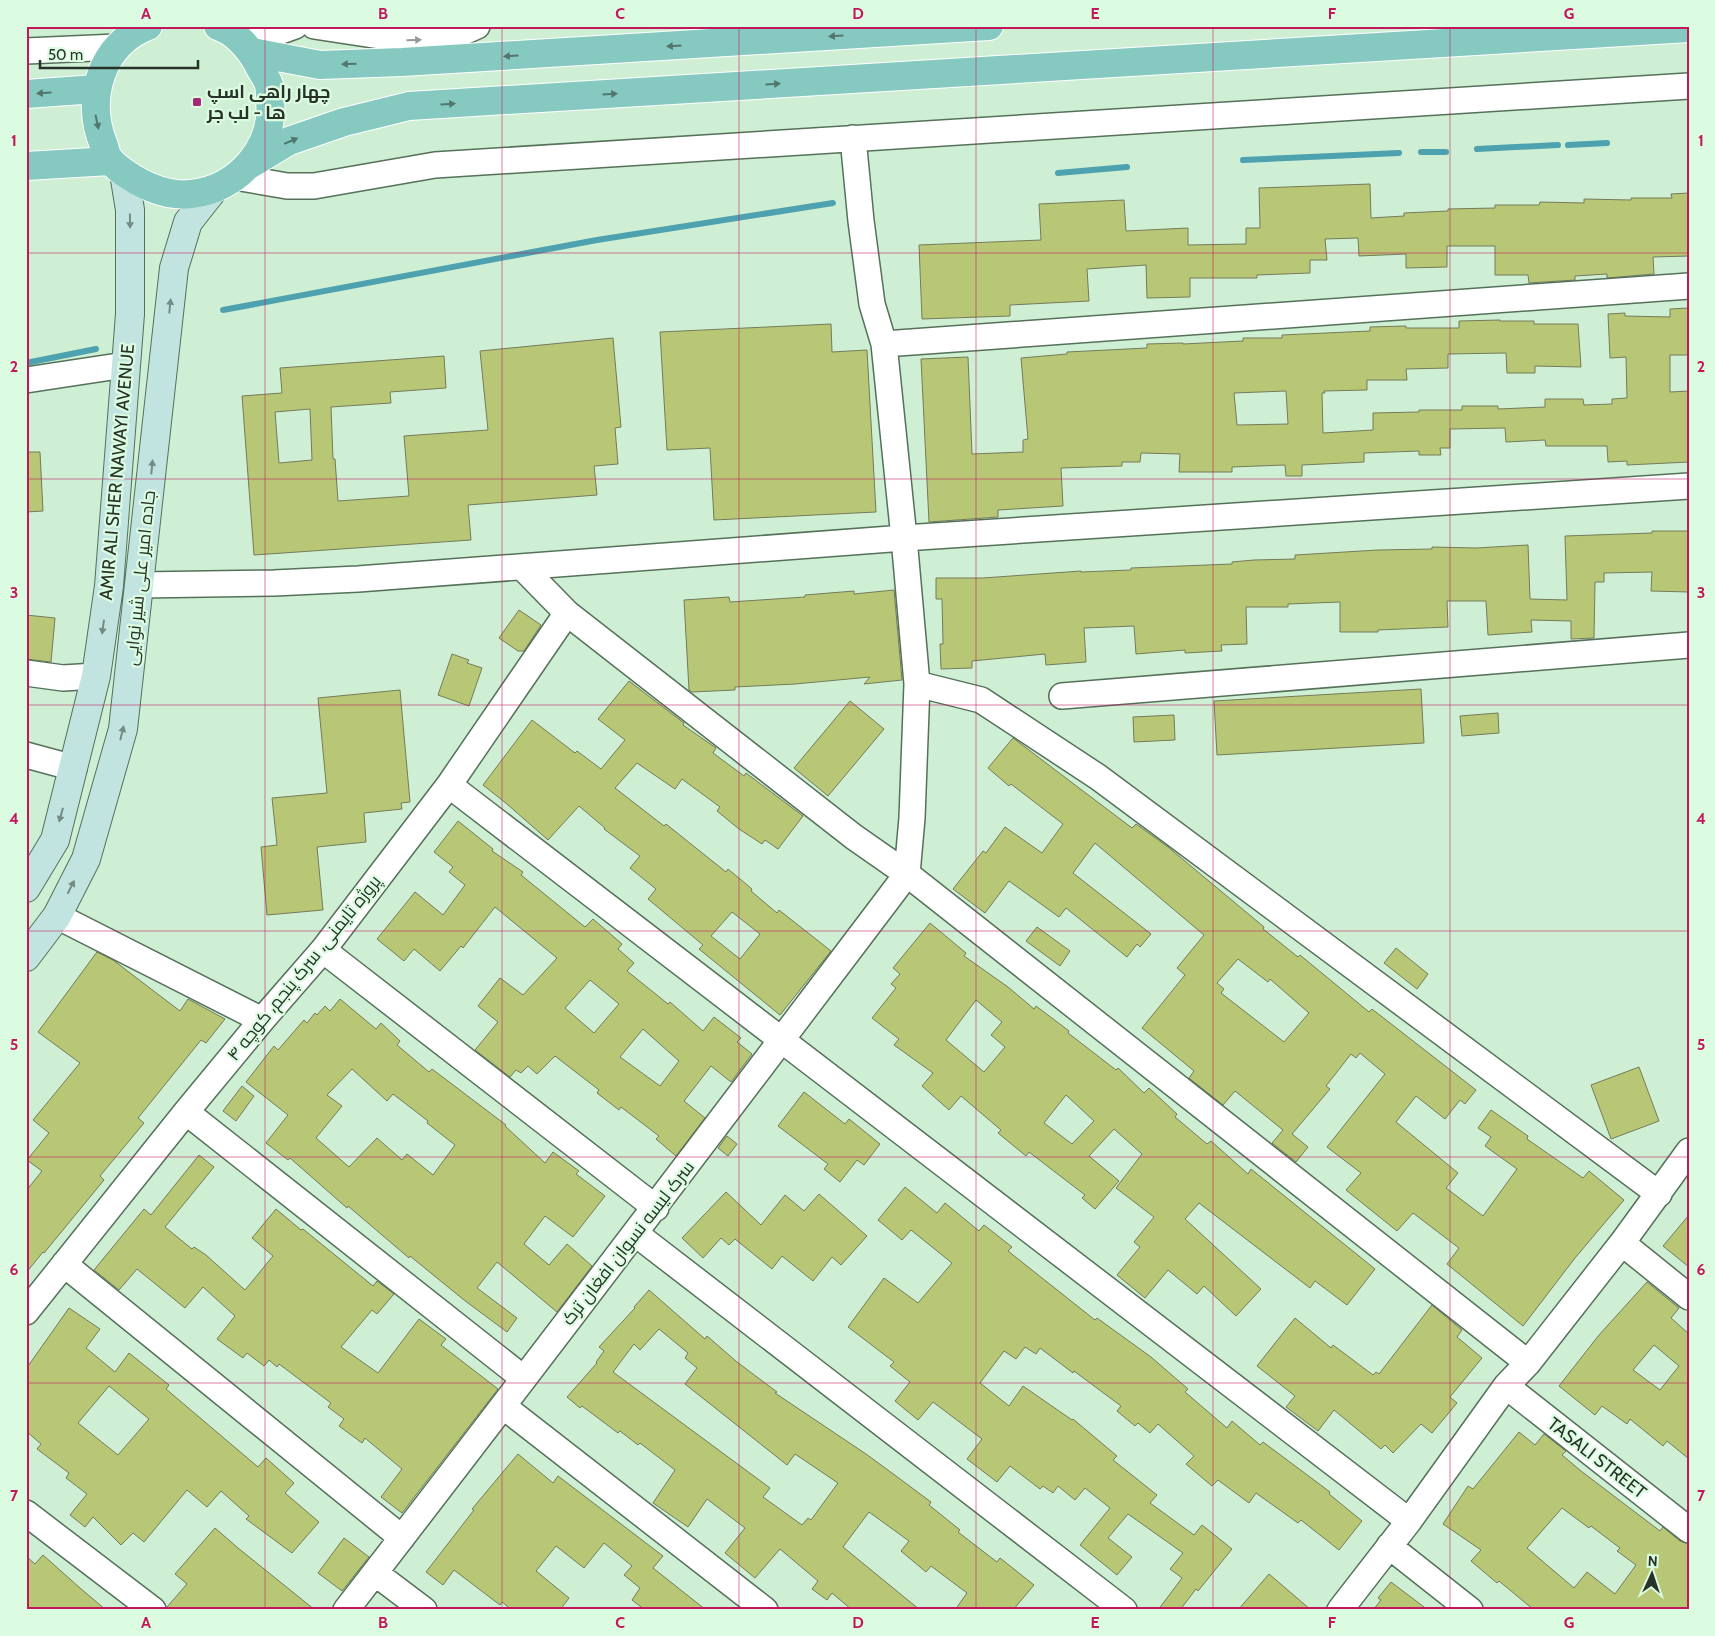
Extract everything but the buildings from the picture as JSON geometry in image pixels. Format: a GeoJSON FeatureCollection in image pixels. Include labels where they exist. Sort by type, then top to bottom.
{"type":"FeatureCollection","features":[{"type":"Feature","properties":{"kind":"main road"},"geometry":{"type":"LineString","coordinates":[[148,26],[139,30],[117,47],[103,67],[96,89],[94,112],[99,135],[117,167],[144,186],[167,193],[191,194],[233,177],[288,141],[344,122],[409,106],[1689,28]]}},
{"type":"Feature","properties":{"kind":"main road"},"geometry":{"type":"LineString","coordinates":[[218,26],[249,48],[320,65],[402,62],[989,26]]}},
{"type":"Feature","properties":{"kind":"main road"},"geometry":{"type":"LineString","coordinates":[[233,177],[259,150],[267,134],[271,109],[269,85],[249,48]]}},
{"type":"Feature","properties":{"kind":"main road"},"geometry":{"type":"LineString","coordinates":[[26,94],[96,89]]}},
{"type":"Feature","properties":{"kind":"main road"},"geometry":{"type":"LineString","coordinates":[[26,166],[117,167]]}},
{"type":"Feature","properties":{"kind":"main road","name":"AMIR ALI SHER NAWAYI AVENUE"},"geometry":{"type":"LineString","coordinates":[[26,888],[55,840],[96,676],[109,586],[119,473],[131,273],[130,210],[117,167]]}},
{"type":"Feature","properties":{"kind":"main road","name":"جاده امیر علی شیر نوایی"},"geometry":{"type":"LineString","coordinates":[[26,957],[57,916],[86,858],[123,729],[174,268],[188,222],[233,177]]}},
{"type":"Feature","properties":{"kind":"street"},"geometry":{"type":"LineString","coordinates":[[249,48],[295,26]]}},
{"type":"Feature","properties":{"kind":"street"},"geometry":{"type":"LineString","coordinates":[[314,26],[406,40],[450,38],[477,26]]}},
{"type":"Feature","properties":{"kind":"street"},"geometry":{"type":"LineString","coordinates":[[26,51],[117,47]]}},
{"type":"Feature","properties":{"kind":"street"},"geometry":{"type":"LineString","coordinates":[[233,177],[287,186],[314,186],[435,165],[1689,86]]}},
{"type":"Feature","properties":{"kind":"street"},"geometry":{"type":"LineString","coordinates":[[853,138],[856,184],[872,304],[884,344],[904,538],[916,684],[912,818],[907,874]]}},
{"type":"Feature","properties":{"kind":"street"},"geometry":{"type":"LineString","coordinates":[[884,344],[1689,286]]}},
{"type":"Feature","properties":{"kind":"street"},"geometry":{"type":"LineString","coordinates":[[26,380],[125,365]]}},
{"type":"Feature","properties":{"kind":"street"},"geometry":{"type":"LineString","coordinates":[[140,585],[274,583],[522,567],[904,538],[1689,486]]}},
{"type":"Feature","properties":{"kind":"street"},"geometry":{"type":"LineString","coordinates":[[522,567],[567,613],[854,837],[907,874],[1528,1363]]}},
{"type":"Feature","properties":{"kind":"street","name":"پروژه تایمنی، سرک پنجم، کوچه ۴"},"geometry":{"type":"LineString","coordinates":[[26,1312],[186,1112],[262,1020],[324,950],[449,784],[567,613]]}},
{"type":"Feature","properties":{"kind":"street"},"geometry":{"type":"LineString","coordinates":[[1062,696],[1689,646]]}},
{"type":"Feature","properties":{"kind":"street"},"geometry":{"type":"LineString","coordinates":[[26,673],[63,678],[96,676]]}},
{"type":"Feature","properties":{"kind":"street"},"geometry":{"type":"LineString","coordinates":[[916,684],[980,700],[1098,776],[1659,1194]]}},
{"type":"Feature","properties":{"kind":"street"},"geometry":{"type":"LineString","coordinates":[[26,755],[74,768]]}},
{"type":"Feature","properties":{"kind":"street"},"geometry":{"type":"LineString","coordinates":[[449,784],[1409,1521]]}},
{"type":"Feature","properties":{"kind":"street","name":"سرک لیسه نسوان افغان‌ ترک"},"geometry":{"type":"LineString","coordinates":[[346,1610],[523,1378],[656,1208],[907,874]]}},
{"type":"Feature","properties":{"kind":"street"},"geometry":{"type":"LineString","coordinates":[[57,916],[262,1020]]}},
{"type":"Feature","properties":{"kind":"street"},"geometry":{"type":"LineString","coordinates":[[324,950],[656,1208]]}},
{"type":"Feature","properties":{"kind":"street"},"geometry":{"type":"LineString","coordinates":[[186,1112],[523,1378]]}},
{"type":"Feature","properties":{"kind":"street"},"geometry":{"type":"LineString","coordinates":[[1340,1610],[1409,1521],[1506,1386],[1528,1363],[1622,1243],[1689,1151]]}},
{"type":"Feature","properties":{"kind":"street"},"geometry":{"type":"LineString","coordinates":[[636,1234],[1124,1610]]}},
{"type":"Feature","properties":{"kind":"street"},"geometry":{"type":"LineString","coordinates":[[1622,1243],[1689,1297]]}},
{"type":"Feature","properties":{"kind":"street"},"geometry":{"type":"LineString","coordinates":[[64,1264],[402,1538]]}},
{"type":"Feature","properties":{"kind":"street","name":"TASALI STREET"},"geometry":{"type":"LineString","coordinates":[[1506,1386],[1689,1530]]}},
{"type":"Feature","properties":{"kind":"street"},"geometry":{"type":"LineString","coordinates":[[503,1406],[765,1610]]}},
{"type":"Feature","properties":{"kind":"street"},"geometry":{"type":"LineString","coordinates":[[26,1513],[152,1610]]}},
{"type":"Feature","properties":{"kind":"street"},"geometry":{"type":"LineString","coordinates":[[1390,1546],[1470,1610]]}},
{"type":"Feature","properties":{"kind":"street"},"geometry":{"type":"LineString","coordinates":[[375,1573],[424,1610]]}},
{"type":"Feature","properties":{"kind":"waterway"},"geometry":{"type":"LineString","coordinates":[[1568,145],[1607,143]]}},
{"type":"Feature","properties":{"kind":"waterway"},"geometry":{"type":"LineString","coordinates":[[1477,149],[1558,145]]}},
{"type":"Feature","properties":{"kind":"waterway"},"geometry":{"type":"LineString","coordinates":[[1421,152],[1446,152]]}},
{"type":"Feature","properties":{"kind":"waterway"},"geometry":{"type":"LineString","coordinates":[[1243,160],[1399,153]]}},
{"type":"Feature","properties":{"kind":"waterway"},"geometry":{"type":"LineString","coordinates":[[1058,173],[1127,167]]}},
{"type":"Feature","properties":{"kind":"waterway"},"geometry":{"type":"LineString","coordinates":[[223,310],[597,240],[833,203]]}},
{"type":"Feature","properties":{"kind":"waterway"},"geometry":{"type":"LineString","coordinates":[[26,363],[96,349]]}},
{"type":"Feature","properties":{"kind":"place","name":"چهار راهی اسپ ها - لب جر"},"geometry":{"type":"Point","coordinates":[197,102]}}]}
